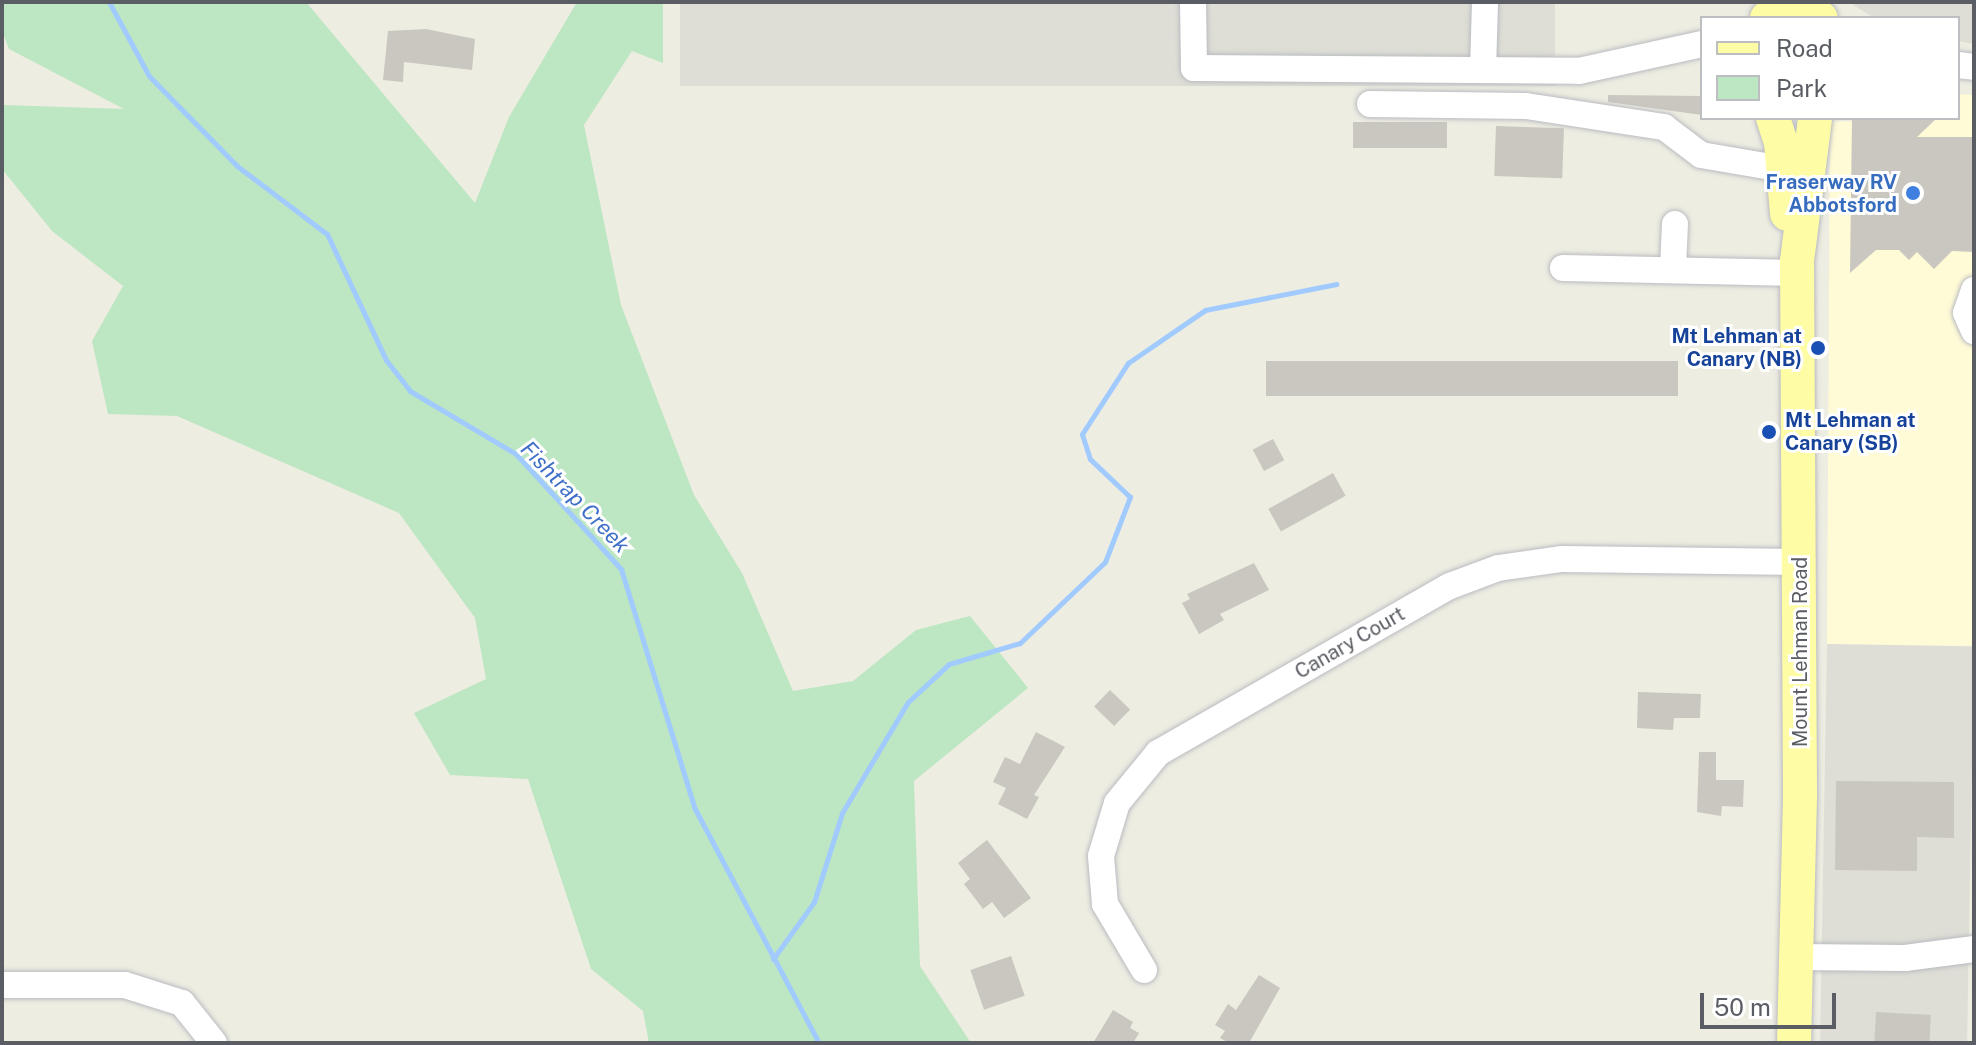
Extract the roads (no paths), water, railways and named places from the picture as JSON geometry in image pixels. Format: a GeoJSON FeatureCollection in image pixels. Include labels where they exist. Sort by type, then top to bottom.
{"type":"FeatureCollection","features":[{"type":"Feature","properties":{"kind":"main road"},"geometry":{"type":"LineString","coordinates":[[1772,16],[1791,9],[1815,16]]}},
{"type":"Feature","properties":{"kind":"main road","name":"Mount Lehman Road"},"geometry":{"type":"LineString","coordinates":[[1773,120],[1797,267]]}},
{"type":"Feature","properties":{"kind":"main road","name":"Mount Lehman Road"},"geometry":{"type":"LineString","coordinates":[[1794,1043],[1800,562],[1797,267],[1815,120]]}},
{"type":"Feature","properties":{"kind":"street"},"geometry":{"type":"LineString","coordinates":[[1193,2],[1194,68],[1579,71],[1700,45]]}},
{"type":"Feature","properties":{"kind":"street"},"geometry":{"type":"LineString","coordinates":[[1483,70],[1485,2]]}},
{"type":"Feature","properties":{"kind":"street"},"geometry":{"type":"LineString","coordinates":[[1663,54],[1700,61]]}},
{"type":"Feature","properties":{"kind":"street"},"geometry":{"type":"LineString","coordinates":[[1370,104],[1526,106],[1664,127],[1701,155],[1783,169]]}},
{"type":"Feature","properties":{"kind":"street"},"geometry":{"type":"LineString","coordinates":[[1673,269],[1675,224]]}},
{"type":"Feature","properties":{"kind":"street"},"geometry":{"type":"LineString","coordinates":[[1563,268],[1797,267]]}},
{"type":"Feature","properties":{"kind":"street"},"geometry":{"type":"LineString","coordinates":[[1974,290],[1966,313],[1974,331]]}},
{"type":"Feature","properties":{"kind":"street","name":"Canary Court"},"geometry":{"type":"LineString","coordinates":[[1144,970],[1105,904],[1101,856],[1117,803],[1158,753],[1450,586],[1498,568],[1562,559],[1800,562]]}},
{"type":"Feature","properties":{"kind":"street"},"geometry":{"type":"LineString","coordinates":[[1796,957],[1905,958],[1974,949]]}},
{"type":"Feature","properties":{"kind":"street"},"geometry":{"type":"LineString","coordinates":[[2,985],[125,985],[182,1003],[214,1043]]}},
{"type":"Feature","properties":{"kind":"waterway","name":"Fishtrap Creek"},"geometry":{"type":"LineString","coordinates":[[109,2],[149,76],[237,166],[327,234],[386,360],[410,391],[516,454],[621,569],[695,809],[819,1043]]}},
{"type":"Feature","properties":{"kind":"waterway"},"geometry":{"type":"LineString","coordinates":[[773,959],[814,902],[842,813],[908,702],[949,664],[1020,643],[1105,562],[1130,497],[1090,459],[1082,434],[1128,363],[1205,310],[1336,284]]}},
{"type":"Feature","properties":{"kind":"place","name":"Fraserway RV Abbotsford"},"geometry":{"type":"Point","coordinates":[1913,193]}},
{"type":"Feature","properties":{"kind":"place","name":"Mt Lehman at Canary (NB)"},"geometry":{"type":"Point","coordinates":[1818,348]}},
{"type":"Feature","properties":{"kind":"place","name":"Mt Lehman at Canary (SB)"},"geometry":{"type":"Point","coordinates":[1769,432]}}]}
